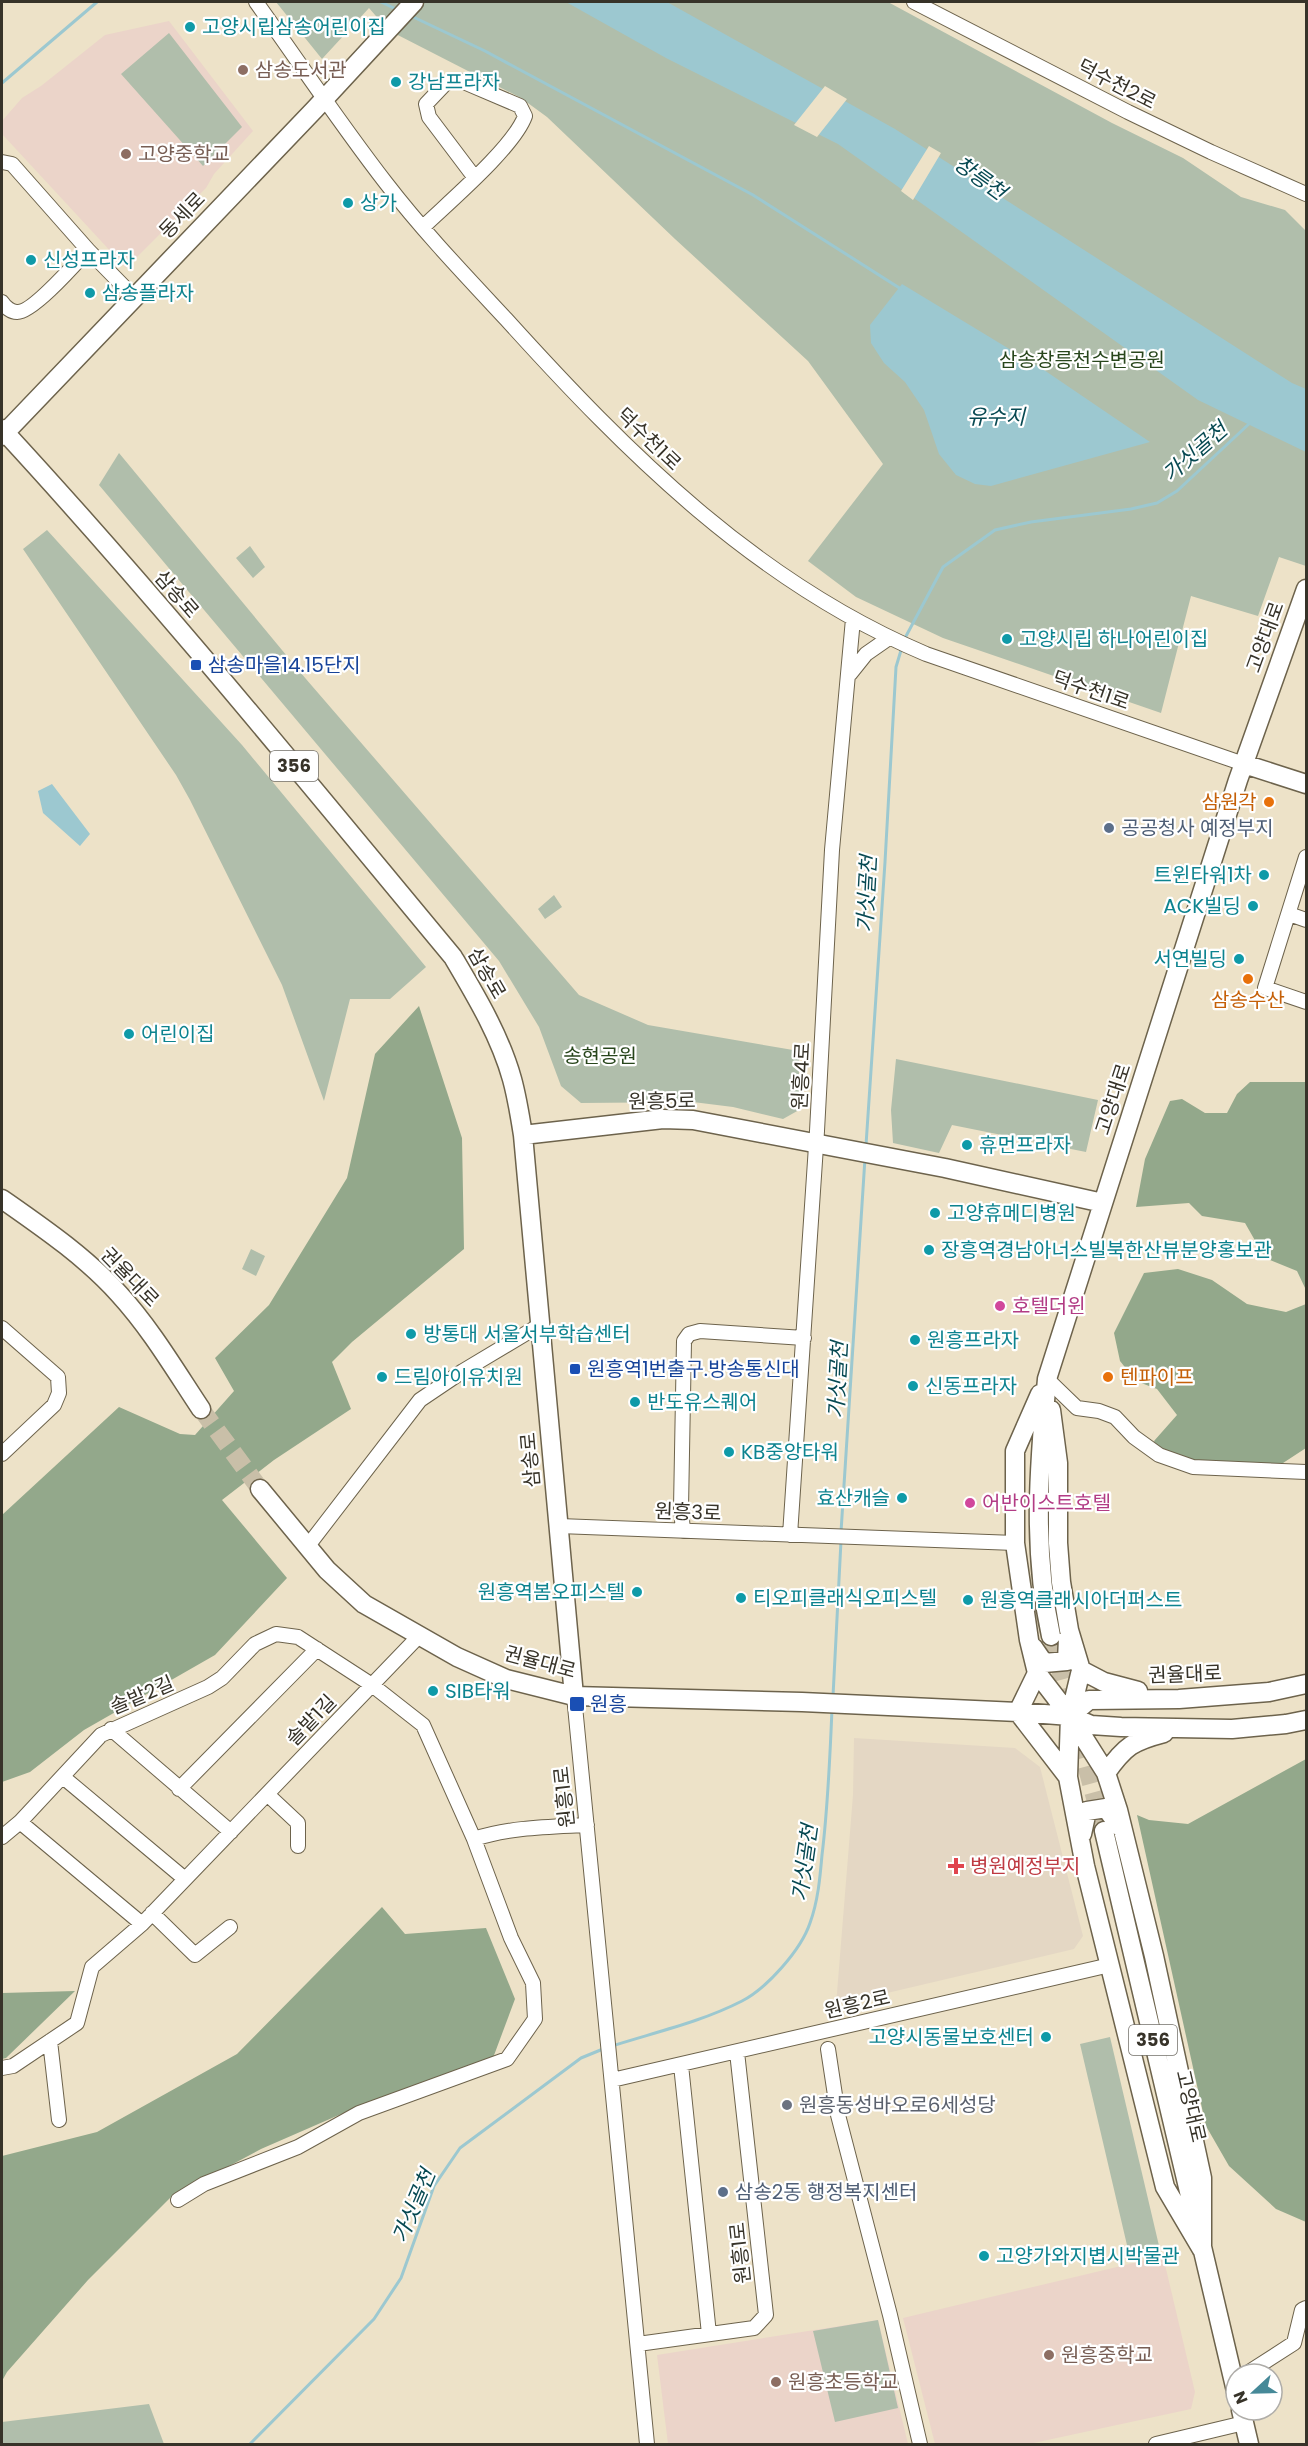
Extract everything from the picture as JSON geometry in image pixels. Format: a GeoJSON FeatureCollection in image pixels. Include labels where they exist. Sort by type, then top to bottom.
{"type":"FeatureCollection","features":[{"type":"Feature","properties":{"kind":"main road","name":"동세로"},"geometry":{"type":"LineString","coordinates":[[3,433],[135,298],[414,2]]}},
{"type":"Feature","properties":{"kind":"main road","name":"삼송로"},"geometry":{"type":"LineString","coordinates":[[3,433],[231,692],[453,957],[478,999],[498,1041],[512,1079],[524,1135],[574,1696]]}},
{"type":"Feature","properties":{"kind":"main road","name":"고양대로"},"geometry":{"type":"LineString","coordinates":[[1051,1636],[1042,1577],[1037,1497],[1047,1378],[1244,764],[1306,589]]}},
{"type":"Feature","properties":{"kind":"main road"},"geometry":{"type":"LineString","coordinates":[[1244,764],[1306,784]]}},
{"type":"Feature","properties":{"kind":"main road","name":"원흥5로"},"geometry":{"type":"LineString","coordinates":[[524,1135],[663,1119],[693,1120],[1103,1203]]}},
{"type":"Feature","properties":{"kind":"main road","name":"권율대로"},"geometry":{"type":"LineString","coordinates":[[2,1199],[72,1251],[118,1292],[146,1326],[201,1409]]}},
{"type":"Feature","properties":{"kind":"main road"},"geometry":{"type":"LineString","coordinates":[[1047,1378],[1015,1451],[1015,1543],[1029,1640],[1037,1673],[1070,1716],[1106,1773],[1124,1832],[1154,1956],[1202,2178],[1202,2250]]}},
{"type":"Feature","properties":{"kind":"main road"},"geometry":{"type":"LineString","coordinates":[[1047,1378],[1058,1463],[1058,1543],[1061,1582],[1069,1630],[1081,1670],[1070,1716],[1068,1777],[1110,1965],[1165,2187],[1202,2250]]}},
{"type":"Feature","properties":{"kind":"main road","name":"권율대로"},"geometry":{"type":"LineString","coordinates":[[260,1489],[327,1570],[364,1604],[457,1657],[506,1679],[574,1696],[802,1702],[1018,1713]]}},
{"type":"Feature","properties":{"kind":"main road"},"geometry":{"type":"LineString","coordinates":[[1029,1640],[1044,1663],[1067,1661],[1069,1630]]}},
{"type":"Feature","properties":{"kind":"main road"},"geometry":{"type":"LineString","coordinates":[[1081,1670],[1119,1688],[1179,1699]]}},
{"type":"Feature","properties":{"kind":"main road"},"geometry":{"type":"LineString","coordinates":[[1018,1713],[1037,1673]]}},
{"type":"Feature","properties":{"kind":"main road","name":"권율대로"},"geometry":{"type":"LineString","coordinates":[[1070,1716],[1089,1700],[1179,1699],[1269,1692],[1306,1684]]}},
{"type":"Feature","properties":{"kind":"main road"},"geometry":{"type":"LineString","coordinates":[[1018,1713],[1070,1716],[1091,1725],[1183,1728],[1232,1729],[1306,1720]]}},
{"type":"Feature","properties":{"kind":"main road"},"geometry":{"type":"LineString","coordinates":[[1018,1713],[1068,1777]]}},
{"type":"Feature","properties":{"kind":"main road"},"geometry":{"type":"LineString","coordinates":[[1106,1773],[1127,1746],[1145,1738],[1183,1728]]}},
{"type":"Feature","properties":{"kind":"main road"},"geometry":{"type":"LineString","coordinates":[[1081,1842],[1087,1811],[1106,1808],[1124,1832]]}},
{"type":"Feature","properties":{"kind":"main road","name":"고양대로"},"geometry":{"type":"LineString","coordinates":[[1104,1831],[1202,2250],[1233,2362]]}},
{"type":"Feature","properties":{"kind":"main road"},"geometry":{"type":"LineString","coordinates":[[1243,2422],[1249,2445]]}},
{"type":"Feature","properties":{"kind":"street","name":"덕수천1로"},"geometry":{"type":"LineString","coordinates":[[256,2],[387,184],[423,227],[576,396],[668,485],[728,537],[883,640],[1244,764]]}},
{"type":"Feature","properties":{"kind":"street","name":"덕수천2로"},"geometry":{"type":"LineString","coordinates":[[914,2],[1211,152],[1305,189]]}},
{"type":"Feature","properties":{"kind":"street"},"geometry":{"type":"LineString","coordinates":[[423,227],[475,178],[521,129],[525,116],[520,106],[459,80],[446,83],[426,104],[429,117],[475,178]]}},
{"type":"Feature","properties":{"kind":"street"},"geometry":{"type":"LineString","coordinates":[[2,162],[12,164],[88,250],[135,298]]}},
{"type":"Feature","properties":{"kind":"street"},"geometry":{"type":"LineString","coordinates":[[2,302],[16,312],[30,309],[88,250]]}},
{"type":"Feature","properties":{"kind":"street","name":"원흥4로"},"geometry":{"type":"LineString","coordinates":[[790,1535],[816,1144],[832,850],[853,619]]}},
{"type":"Feature","properties":{"kind":"street"},"geometry":{"type":"LineString","coordinates":[[849,676],[857,664],[883,640]]}},
{"type":"Feature","properties":{"kind":"street"},"geometry":{"type":"LineString","coordinates":[[1306,856],[1265,988],[1306,1002]]}},
{"type":"Feature","properties":{"kind":"street"},"geometry":{"type":"LineString","coordinates":[[1289,914],[1306,920]]}},
{"type":"Feature","properties":{"kind":"street"},"geometry":{"type":"LineString","coordinates":[[307,1547],[420,1400],[463,1371],[540,1325]]}},
{"type":"Feature","properties":{"kind":"street"},"geometry":{"type":"LineString","coordinates":[[2,1328],[58,1377],[59,1393],[54,1405],[2,1454]]}},
{"type":"Feature","properties":{"kind":"street"},"geometry":{"type":"LineString","coordinates":[[682,1531],[684,1341],[689,1334],[700,1331],[804,1338]]}},
{"type":"Feature","properties":{"kind":"street"},"geometry":{"type":"LineString","coordinates":[[1047,1378],[1072,1406],[1099,1411],[1115,1417],[1134,1437],[1159,1455],[1193,1467],[1306,1472]]}},
{"type":"Feature","properties":{"kind":"street","name":"원흥3로"},"geometry":{"type":"LineString","coordinates":[[559,1526],[1015,1543]]}},
{"type":"Feature","properties":{"kind":"street","name":"솔밭2길"},"geometry":{"type":"LineString","coordinates":[[2,1837],[20,1822],[101,1736],[111,1729],[208,1687],[222,1678],[255,1644],[276,1634],[298,1637],[317,1648],[372,1685],[423,1725],[474,1839],[511,1938],[533,1983],[534,2019],[507,2059],[359,2113],[298,2146],[204,2184],[178,2200]]}},
{"type":"Feature","properties":{"kind":"street","name":"솔밭1길"},"geometry":{"type":"LineString","coordinates":[[2,2068],[13,2066],[77,2023],[92,1966],[142,1924],[419,1636]]}},
{"type":"Feature","properties":{"kind":"street"},"geometry":{"type":"LineString","coordinates":[[179,1789],[317,1648]]}},
{"type":"Feature","properties":{"kind":"street","name":"원흥1로"},"geometry":{"type":"LineString","coordinates":[[574,1696],[612,2080]]}},
{"type":"Feature","properties":{"kind":"street"},"geometry":{"type":"LineString","coordinates":[[111,1729],[231,1832]]}},
{"type":"Feature","properties":{"kind":"street"},"geometry":{"type":"LineString","coordinates":[[63,1777],[185,1879]]}},
{"type":"Feature","properties":{"kind":"street"},"geometry":{"type":"LineString","coordinates":[[267,1794],[298,1823],[298,1846]]}},
{"type":"Feature","properties":{"kind":"street"},"geometry":{"type":"LineString","coordinates":[[20,1822],[142,1924]]}},
{"type":"Feature","properties":{"kind":"street"},"geometry":{"type":"LineString","coordinates":[[474,1839],[495,1832],[587,1825]]}},
{"type":"Feature","properties":{"kind":"street"},"geometry":{"type":"LineString","coordinates":[[152,1913],[195,1954],[230,1927]]}},
{"type":"Feature","properties":{"kind":"street","name":"원흥2로"},"geometry":{"type":"LineString","coordinates":[[612,2080],[1110,1965]]}},
{"type":"Feature","properties":{"kind":"street"},"geometry":{"type":"LineString","coordinates":[[50,2041],[59,2120]]}},
{"type":"Feature","properties":{"kind":"street"},"geometry":{"type":"LineString","coordinates":[[828,2049],[838,2115],[890,2315],[920,2445]]}},
{"type":"Feature","properties":{"kind":"street","name":"원흥1로"},"geometry":{"type":"LineString","coordinates":[[638,2344],[754,2328],[766,2315],[737,2052]]}},
{"type":"Feature","properties":{"kind":"street"},"geometry":{"type":"LineString","coordinates":[[681,2065],[709,2334]]}},
{"type":"Feature","properties":{"kind":"street"},"geometry":{"type":"LineString","coordinates":[[612,2080],[647,2445]]}},
{"type":"Feature","properties":{"kind":"street"},"geometry":{"type":"LineString","coordinates":[[1265,2362],[1294,2343],[1302,2310],[1306,2308]]}},
{"type":"Feature","properties":{"kind":"street"},"geometry":{"type":"LineString","coordinates":[[1156,2445],[1227,2422]]}},
{"type":"Feature","properties":{"kind":"shaded area","name":"고양중학교"},"geometry":{"type":"Polygon","coordinates":[[[169,21],[253,131],[214,174],[206,188],[126,268],[2,134],[2,121],[22,98],[41,86],[105,35],[169,21]]]}},
{"type":"Feature","properties":{"kind":"shaded area","name":"병원예정부지"},"geometry":{"type":"Polygon","coordinates":[[[854,1738],[1015,1748],[1040,1767],[1083,1936],[1074,1949],[836,2005],[853,1795],[854,1738]]]}},
{"type":"Feature","properties":{"kind":"shaded area","name":"원흥중학교"},"geometry":{"type":"Polygon","coordinates":[[[1163,2256],[1195,2392],[1191,2409],[1029,2444],[935,2444],[903,2318],[1163,2256]]]}},
{"type":"Feature","properties":{"kind":"shaded area","name":"원흥초등학교"},"geometry":{"type":"Polygon","coordinates":[[[878,2320],[908,2444],[668,2444],[657,2355],[878,2320]]]}},
{"type":"Feature","properties":{"kind":"green space","name":"삼송창릉천수변공원"},"geometry":{"type":"Polygon","coordinates":[[[276,2],[888,2],[1112,123],[1183,158],[1241,197],[1285,210],[1306,231],[1306,566],[1279,557],[1258,616],[1191,596],[1161,713],[943,638],[856,597],[808,561],[883,464],[808,361],[547,117],[521,98],[388,30],[369,8],[322,59],[276,2]]]}},
{"type":"Feature","properties":{"kind":"green space"},"geometry":{"type":"Polygon","coordinates":[[[169,33],[242,127],[203,166],[121,74],[169,33]]]}},
{"type":"Feature","properties":{"kind":"green space","name":"송현공원"},"geometry":{"type":"Polygon","coordinates":[[[119,453],[306,679],[579,995],[648,1025],[799,1051],[799,1110],[783,1119],[733,1107],[693,1102],[581,1103],[561,1086],[539,1027],[499,961],[99,485],[119,453]]]}},
{"type":"Feature","properties":{"kind":"green space"},"geometry":{"type":"Polygon","coordinates":[[[47,530],[242,745],[426,967],[390,999],[350,999],[324,1101],[282,985],[190,800],[176,775],[23,549],[47,530]]]}},
{"type":"Feature","properties":{"kind":"green space"},"geometry":{"type":"Polygon","coordinates":[[[250,546],[265,567],[253,578],[236,558],[250,546]]]}},
{"type":"Feature","properties":{"kind":"green space"},"geometry":{"type":"Polygon","coordinates":[[[554,895],[562,907],[545,919],[538,909],[554,895]]]}},
{"type":"Feature","properties":{"kind":"green space"},"geometry":{"type":"Polygon","coordinates":[[[419,1006],[462,1138],[464,1249],[352,1342],[332,1362],[351,1409],[274,1460],[222,1500],[287,1578],[215,1655],[84,1730],[30,1772],[2,1782],[2,1515],[119,1407],[180,1434],[195,1435],[234,1391],[215,1358],[269,1305],[347,1178],[375,1054],[419,1006]]]}},
{"type":"Feature","properties":{"kind":"green space"},"geometry":{"type":"Polygon","coordinates":[[[896,1059],[1098,1100],[1086,1152],[952,1125],[939,1153],[893,1143],[891,1110],[896,1059]]]}},
{"type":"Feature","properties":{"kind":"green space"},"geometry":{"type":"Polygon","coordinates":[[[1250,1082],[1306,1082],[1306,1290],[1297,1271],[1265,1258],[1245,1223],[1202,1216],[1189,1203],[1136,1207],[1145,1159],[1170,1101],[1182,1099],[1205,1113],[1227,1113],[1237,1094],[1250,1082]]]}},
{"type":"Feature","properties":{"kind":"green space"},"geometry":{"type":"Polygon","coordinates":[[[251,1249],[265,1256],[256,1276],[242,1269],[251,1249]]]}},
{"type":"Feature","properties":{"kind":"green space"},"geometry":{"type":"Polygon","coordinates":[[[1178,1269],[1212,1280],[1247,1304],[1286,1312],[1306,1304],[1306,1448],[1283,1463],[1193,1467],[1159,1455],[1154,1441],[1177,1415],[1157,1389],[1136,1381],[1120,1361],[1114,1333],[1144,1273],[1178,1269]]]}},
{"type":"Feature","properties":{"kind":"green space"},"geometry":{"type":"Polygon","coordinates":[[[1306,1759],[1306,2222],[1276,2209],[1229,2166],[1206,2126],[1137,1815],[1149,1820],[1188,1824],[1306,1759]]]}},
{"type":"Feature","properties":{"kind":"green space"},"geometry":{"type":"Polygon","coordinates":[[[382,1907],[405,1934],[486,1928],[515,1999],[493,2058],[355,2108],[261,2149],[171,2197],[88,2280],[7,2372],[2,2381],[2,2156],[97,2132],[237,2054],[382,1907]]]}},
{"type":"Feature","properties":{"kind":"green space"},"geometry":{"type":"Polygon","coordinates":[[[75,1991],[6,2058],[2,2059],[2,1993],[75,1991]]]}},
{"type":"Feature","properties":{"kind":"green space"},"geometry":{"type":"Polygon","coordinates":[[[1110,2037],[1160,2250],[1130,2258],[1080,2044],[1110,2037]]]}},
{"type":"Feature","properties":{"kind":"green space"},"geometry":{"type":"Polygon","coordinates":[[[878,2320],[898,2408],[835,2422],[813,2331],[878,2320]]]}},
{"type":"Feature","properties":{"kind":"green space"},"geometry":{"type":"Polygon","coordinates":[[[149,2404],[164,2444],[2,2444],[2,2422],[149,2404]]]}},
{"type":"Feature","properties":{"kind":"water"},"geometry":{"type":"Polygon","coordinates":[[[566,2],[667,2],[895,129],[1292,383],[1306,389],[1306,452],[1198,400],[838,144],[666,58],[566,2]]]}},
{"type":"Feature","properties":{"kind":"water","name":"유수지"},"geometry":{"type":"Polygon","coordinates":[[[902,284],[1044,370],[1150,442],[991,486],[975,484],[956,475],[939,454],[924,410],[905,382],[884,363],[871,343],[870,325],[902,284]]]}},
{"type":"Feature","properties":{"kind":"water"},"geometry":{"type":"Polygon","coordinates":[[[52,784],[90,834],[80,846],[43,813],[38,791],[52,784]]]}},
{"type":"Feature","properties":{"kind":"pier"},"geometry":{"type":"Polygon","coordinates":[[[825,86],[847,99],[817,137],[794,125],[825,86]]]}},
{"type":"Feature","properties":{"kind":"pier"},"geometry":{"type":"Polygon","coordinates":[[[929,146],[941,153],[913,200],[901,191],[929,146]]]}},
{"type":"Feature","properties":{"kind":"waterway"},"geometry":{"type":"LineString","coordinates":[[2,83],[97,2]]}},
{"type":"Feature","properties":{"kind":"waterway"},"geometry":{"type":"LineString","coordinates":[[381,2],[398,10]]}},
{"type":"Feature","properties":{"kind":"waterway"},"geometry":{"type":"LineString","coordinates":[[409,15],[485,51],[753,195],[901,289]]}},
{"type":"Feature","properties":{"kind":"waterway","name":"가싯골천"},"geometry":{"type":"LineString","coordinates":[[905,638],[943,567],[995,530],[1031,522],[1131,509],[1157,503],[1177,491],[1250,423]]}},
{"type":"Feature","properties":{"kind":"waterway","name":"가싯골천"},"geometry":{"type":"LineString","coordinates":[[866,1145],[896,667],[902,647]]}},
{"type":"Feature","properties":{"kind":"waterway","name":"가싯골천"},"geometry":{"type":"LineString","coordinates":[[841,1532],[865,1158]]}},
{"type":"Feature","properties":{"kind":"waterway","name":"가싯골천"},"geometry":{"type":"LineString","coordinates":[[833,1696],[841,1541]]}},
{"type":"Feature","properties":{"kind":"waterway","name":"가싯골천"},"geometry":{"type":"LineString","coordinates":[[612,2046],[694,2021],[742,2001],[772,1978],[799,1945],[810,1923],[818,1889],[827,1801],[832,1709]]}},
{"type":"Feature","properties":{"kind":"waterway","name":"가싯골천"},"geometry":{"type":"LineString","coordinates":[[250,2444],[374,2319],[401,2278],[434,2186],[460,2148],[581,2058],[603,2049]]}},
{"type":"Feature","properties":{"kind":"tunnel"},"geometry":{"type":"LineString","coordinates":[[201,1409],[260,1489]]}},
{"type":"Feature","properties":{"kind":"tunnel"},"geometry":{"type":"LineString","coordinates":[[1051,1636],[1104,1831]]}},
{"type":"Feature","properties":{"kind":"place","name":"고양시립삼송어린이집"},"geometry":{"type":"Point","coordinates":[190,27]}},
{"type":"Feature","properties":{"kind":"place","name":"삼송도서관"},"geometry":{"type":"Point","coordinates":[243,70]}},
{"type":"Feature","properties":{"kind":"place","name":"강남프라자"},"geometry":{"type":"Point","coordinates":[396,82]}},
{"type":"Feature","properties":{"kind":"place","name":"고양중학교"},"geometry":{"type":"Point","coordinates":[126,154]}},
{"type":"Feature","properties":{"kind":"place","name":"상가"},"geometry":{"type":"Point","coordinates":[348,203]}},
{"type":"Feature","properties":{"kind":"place","name":"신성프라자"},"geometry":{"type":"Point","coordinates":[31,260]}},
{"type":"Feature","properties":{"kind":"place","name":"삼송플라자"},"geometry":{"type":"Point","coordinates":[90,293]}},
{"type":"Feature","properties":{"kind":"place","name":"고양시립 하나어린이집"},"geometry":{"type":"Point","coordinates":[1007,639]}},
{"type":"Feature","properties":{"kind":"place","name":"삼송마을14.15단지"},"geometry":{"type":"Point","coordinates":[196,665]}},
{"type":"Feature","properties":{"kind":"place","name":"삼원각"},"geometry":{"type":"Point","coordinates":[1269,802]}},
{"type":"Feature","properties":{"kind":"place","name":"공공청사 예정부지"},"geometry":{"type":"Point","coordinates":[1109,828]}},
{"type":"Feature","properties":{"kind":"place","name":"트윈타워1차"},"geometry":{"type":"Point","coordinates":[1264,875]}},
{"type":"Feature","properties":{"kind":"place","name":"ACK빌딩"},"geometry":{"type":"Point","coordinates":[1253,906]}},
{"type":"Feature","properties":{"kind":"place","name":"서연빌딩"},"geometry":{"type":"Point","coordinates":[1239,959]}},
{"type":"Feature","properties":{"kind":"place","name":"삼송수산"},"geometry":{"type":"Point","coordinates":[1248,979]}},
{"type":"Feature","properties":{"kind":"place","name":"어린이집"},"geometry":{"type":"Point","coordinates":[129,1034]}},
{"type":"Feature","properties":{"kind":"place","name":"휴먼프라자"},"geometry":{"type":"Point","coordinates":[967,1145]}},
{"type":"Feature","properties":{"kind":"place","name":"고양휴메디병원"},"geometry":{"type":"Point","coordinates":[935,1213]}},
{"type":"Feature","properties":{"kind":"place","name":"장흥역경남아너스빌북한산뷰분양홍보관"},"geometry":{"type":"Point","coordinates":[929,1250]}},
{"type":"Feature","properties":{"kind":"place","name":"호텔더윈"},"geometry":{"type":"Point","coordinates":[1000,1306]}},
{"type":"Feature","properties":{"kind":"place","name":"방통대 서울서부학습센터"},"geometry":{"type":"Point","coordinates":[411,1334]}},
{"type":"Feature","properties":{"kind":"place","name":"원흥프라자"},"geometry":{"type":"Point","coordinates":[915,1340]}},
{"type":"Feature","properties":{"kind":"place","name":"원흥역1번출구.방송통신대"},"geometry":{"type":"Point","coordinates":[575,1369]}},
{"type":"Feature","properties":{"kind":"place","name":"드림아이유치원"},"geometry":{"type":"Point","coordinates":[382,1377]}},
{"type":"Feature","properties":{"kind":"place","name":"텐파이프"},"geometry":{"type":"Point","coordinates":[1108,1377]}},
{"type":"Feature","properties":{"kind":"place","name":"신동프라자"},"geometry":{"type":"Point","coordinates":[913,1386]}},
{"type":"Feature","properties":{"kind":"place","name":"반도유스퀘어"},"geometry":{"type":"Point","coordinates":[635,1402]}},
{"type":"Feature","properties":{"kind":"place","name":"KB중앙타워"},"geometry":{"type":"Point","coordinates":[729,1452]}},
{"type":"Feature","properties":{"kind":"place","name":"효산캐슬"},"geometry":{"type":"Point","coordinates":[902,1498]}},
{"type":"Feature","properties":{"kind":"place","name":"어반이스트호텔"},"geometry":{"type":"Point","coordinates":[970,1503]}},
{"type":"Feature","properties":{"kind":"place","name":"원흥역봄오피스텔"},"geometry":{"type":"Point","coordinates":[637,1592]}},
{"type":"Feature","properties":{"kind":"place","name":"티오피클래식오피스텔"},"geometry":{"type":"Point","coordinates":[741,1598]}},
{"type":"Feature","properties":{"kind":"place","name":"원흥역클래시아더퍼스트"},"geometry":{"type":"Point","coordinates":[968,1600]}},
{"type":"Feature","properties":{"kind":"place","name":"SIB타워"},"geometry":{"type":"Point","coordinates":[433,1691]}},
{"type":"Feature","properties":{"kind":"place","name":"원흥"},"geometry":{"type":"Point","coordinates":[577,1704]}},
{"type":"Feature","properties":{"kind":"place","name":"병원예정부지"},"geometry":{"type":"Point","coordinates":[956,1866]}},
{"type":"Feature","properties":{"kind":"place","name":"고양시동물보호센터"},"geometry":{"type":"Point","coordinates":[1046,2037]}},
{"type":"Feature","properties":{"kind":"place","name":"원흥동성바오로6세성당"},"geometry":{"type":"Point","coordinates":[787,2105]}},
{"type":"Feature","properties":{"kind":"place","name":"삼송2동 행정복지센터"},"geometry":{"type":"Point","coordinates":[723,2192]}},
{"type":"Feature","properties":{"kind":"place","name":"고양가와지볍시박물관"},"geometry":{"type":"Point","coordinates":[984,2256]}},
{"type":"Feature","properties":{"kind":"place","name":"원흥중학교"},"geometry":{"type":"Point","coordinates":[1049,2355]}},
{"type":"Feature","properties":{"kind":"place","name":"원흥초등학교"},"geometry":{"type":"Point","coordinates":[776,2382]}},
{"type":"Feature","properties":{"kind":"water label","name":"창릉천"},"geometry":{"type":"Point","coordinates":[980,178]}}]}
